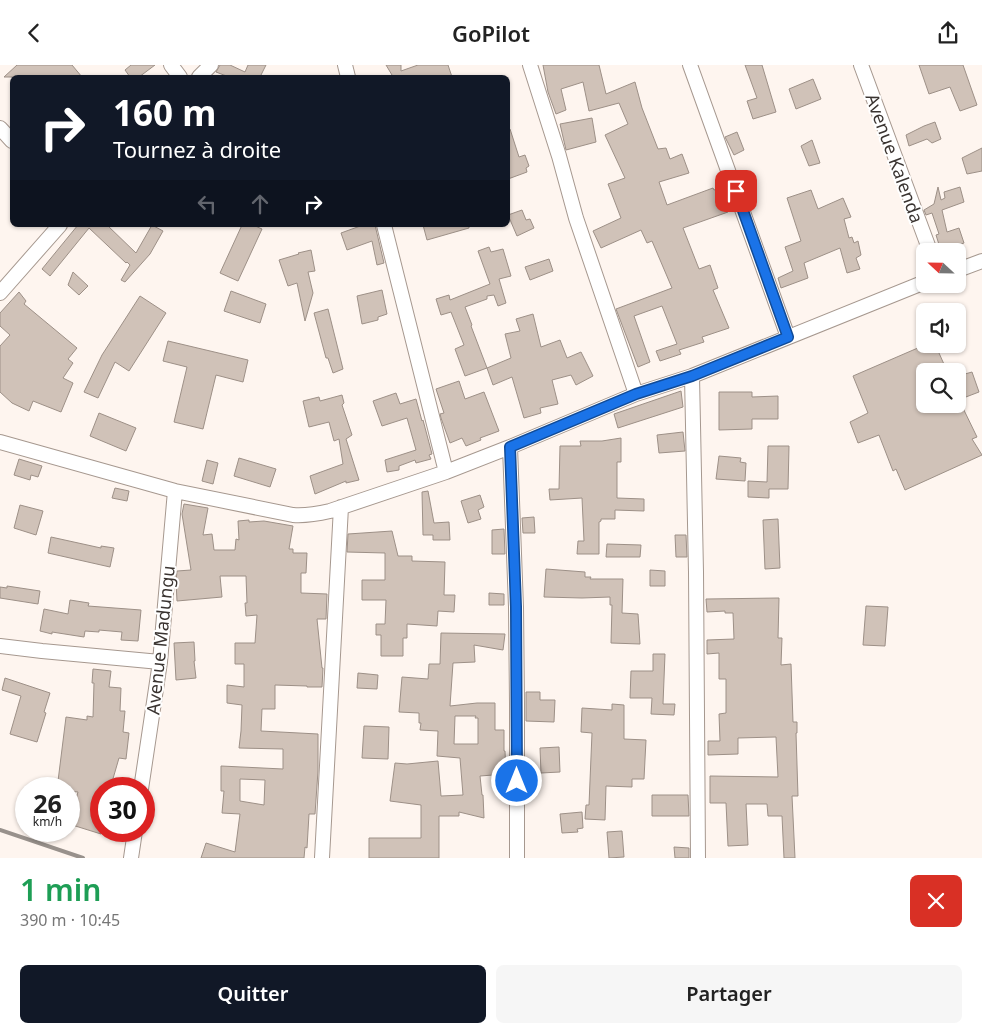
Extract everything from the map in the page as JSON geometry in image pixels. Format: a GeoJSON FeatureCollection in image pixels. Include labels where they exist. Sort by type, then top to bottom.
{"type":"FeatureCollection","features":[{"type":"Feature","properties":{"kind":"street"},"geometry":{"type":"LineString","coordinates":[[201,75],[210,65]]}},
{"type":"Feature","properties":{"kind":"street"},"geometry":{"type":"LineString","coordinates":[[530,65],[559,155],[576,218],[636,394]]}},
{"type":"Feature","properties":{"kind":"street"},"geometry":{"type":"LineString","coordinates":[[690,65],[788,337]]}},
{"type":"Feature","properties":{"kind":"street","name":"Avenue Kalenda"},"geometry":{"type":"LineString","coordinates":[[861,65],[927,243]]}},
{"type":"Feature","properties":{"kind":"street"},"geometry":{"type":"LineString","coordinates":[[0,128],[10,139]]}},
{"type":"Feature","properties":{"kind":"street"},"geometry":{"type":"LineString","coordinates":[[0,293],[58,227]]}},
{"type":"Feature","properties":{"kind":"street"},"geometry":{"type":"LineString","coordinates":[[385,227],[446,472]]}},
{"type":"Feature","properties":{"kind":"street"},"geometry":{"type":"LineString","coordinates":[[966,267],[982,261]]}},
{"type":"Feature","properties":{"kind":"street"},"geometry":{"type":"LineString","coordinates":[[0,442],[174,491],[304,516],[330,511],[446,472],[636,394],[692,376],[916,287]]}},
{"type":"Feature","properties":{"kind":"street"},"geometry":{"type":"LineString","coordinates":[[692,376],[696,572],[698,858]]}},
{"type":"Feature","properties":{"kind":"street"},"geometry":{"type":"LineString","coordinates":[[510,447],[516,607],[517,858]]}},
{"type":"Feature","properties":{"kind":"street","name":"Avenue Madungu"},"geometry":{"type":"LineString","coordinates":[[143,777],[160,662],[174,491]]}},
{"type":"Feature","properties":{"kind":"street"},"geometry":{"type":"LineString","coordinates":[[322,858],[341,507]]}},
{"type":"Feature","properties":{"kind":"street"},"geometry":{"type":"LineString","coordinates":[[0,645],[42,651],[160,662]]}},
{"type":"Feature","properties":{"kind":"street"},"geometry":{"type":"LineString","coordinates":[[131,858],[133,842]]}},
{"type":"Feature","properties":{"kind":"building"},"geometry":{"type":"Polygon","coordinates":[[[17,65],[72,65],[80,75],[10,75],[10,77],[4,77],[17,65]]]}},
{"type":"Feature","properties":{"kind":"building"},"geometry":{"type":"Polygon","coordinates":[[[131,65],[155,65],[142,75],[129,75],[125,70],[131,65]]]}},
{"type":"Feature","properties":{"kind":"building"},"geometry":{"type":"Polygon","coordinates":[[[220,65],[230,65],[245,72],[248,65],[266,65],[261,75],[224,75],[216,72],[220,65]]]}},
{"type":"Feature","properties":{"kind":"building"},"geometry":{"type":"Polygon","coordinates":[[[386,65],[401,65],[401,71],[418,65],[448,65],[451,75],[392,75],[386,65]]]}},
{"type":"Feature","properties":{"kind":"building"},"geometry":{"type":"Polygon","coordinates":[[[543,65],[599,65],[606,94],[635,82],[642,108],[658,149],[666,148],[670,159],[682,154],[689,173],[659,182],[667,205],[713,188],[714,190],[720,188],[728,212],[683,228],[699,269],[710,265],[718,288],[713,290],[729,328],[702,337],[704,342],[679,350],[681,354],[660,361],[656,351],[677,344],[662,306],[634,316],[650,362],[638,367],[616,309],[672,288],[652,241],[647,243],[641,230],[601,248],[593,231],[621,218],[608,184],[625,178],[605,135],[628,124],[619,103],[589,111],[583,82],[561,89],[566,110],[556,114],[548,92],[543,65]]]}},
{"type":"Feature","properties":{"kind":"building"},"geometry":{"type":"Polygon","coordinates":[[[745,65],[762,65],[776,112],[753,119],[747,101],[757,98],[745,65]]]}},
{"type":"Feature","properties":{"kind":"building"},"geometry":{"type":"Polygon","coordinates":[[[919,65],[963,65],[977,105],[960,111],[950,87],[929,94],[919,65]]]}},
{"type":"Feature","properties":{"kind":"building"},"geometry":{"type":"Polygon","coordinates":[[[813,79],[821,99],[796,109],[789,89],[813,79]]]}},
{"type":"Feature","properties":{"kind":"building"},"geometry":{"type":"Polygon","coordinates":[[[592,118],[596,142],[566,150],[560,124],[592,118]]]}},
{"type":"Feature","properties":{"kind":"building"},"geometry":{"type":"Polygon","coordinates":[[[935,122],[941,139],[932,143],[927,139],[909,146],[906,135],[935,122]]]}},
{"type":"Feature","properties":{"kind":"building"},"geometry":{"type":"Polygon","coordinates":[[[510,129],[519,157],[525,155],[529,166],[526,168],[527,172],[510,178],[510,129]]]}},
{"type":"Feature","properties":{"kind":"building"},"geometry":{"type":"Polygon","coordinates":[[[737,132],[744,150],[734,155],[725,137],[737,132]]]}},
{"type":"Feature","properties":{"kind":"building"},"geometry":{"type":"Polygon","coordinates":[[[812,140],[820,163],[809,166],[801,146],[812,140]]]}},
{"type":"Feature","properties":{"kind":"building"},"geometry":{"type":"Polygon","coordinates":[[[982,148],[982,171],[967,174],[962,158],[982,148]]]}},
{"type":"Feature","properties":{"kind":"building"},"geometry":{"type":"Polygon","coordinates":[[[938,187],[941,200],[945,198],[944,192],[960,187],[964,202],[942,210],[947,232],[959,228],[964,243],[938,243],[936,235],[939,234],[932,213],[926,215],[924,210],[934,204],[938,187]]]}},
{"type":"Feature","properties":{"kind":"building"},"geometry":{"type":"Polygon","coordinates":[[[811,190],[818,209],[843,198],[851,217],[844,219],[849,238],[852,237],[854,243],[858,241],[861,255],[856,258],[860,269],[847,273],[840,248],[804,263],[808,278],[781,288],[778,278],[793,271],[785,247],[801,241],[787,198],[811,190]]]}},
{"type":"Feature","properties":{"kind":"building"},"geometry":{"type":"Polygon","coordinates":[[[522,210],[526,220],[530,219],[534,228],[517,236],[510,220],[510,214],[522,210]]]}},
{"type":"Feature","properties":{"kind":"building"},"geometry":{"type":"Polygon","coordinates":[[[76,227],[109,227],[136,253],[151,227],[156,227],[163,231],[150,254],[125,282],[121,280],[130,265],[89,228],[50,276],[42,269],[76,227]]]}},
{"type":"Feature","properties":{"kind":"building"},"geometry":{"type":"Polygon","coordinates":[[[241,227],[258,227],[262,229],[238,281],[220,273],[241,227]]]}},
{"type":"Feature","properties":{"kind":"building"},"geometry":{"type":"Polygon","coordinates":[[[358,227],[375,227],[384,263],[377,265],[372,241],[347,250],[341,233],[358,227]]]}},
{"type":"Feature","properties":{"kind":"building"},"geometry":{"type":"Polygon","coordinates":[[[424,227],[469,227],[469,228],[427,240],[424,227]]]}},
{"type":"Feature","properties":{"kind":"building"},"geometry":{"type":"Polygon","coordinates":[[[489,247],[491,252],[503,249],[511,276],[499,279],[506,303],[498,306],[494,295],[487,296],[487,299],[465,307],[487,368],[465,376],[455,349],[464,345],[451,312],[441,315],[436,299],[449,295],[450,300],[490,284],[478,251],[489,247]]]}},
{"type":"Feature","properties":{"kind":"building"},"geometry":{"type":"Polygon","coordinates":[[[311,250],[315,271],[308,272],[313,293],[305,321],[297,283],[288,286],[279,260],[311,250]]]}},
{"type":"Feature","properties":{"kind":"building"},"geometry":{"type":"Polygon","coordinates":[[[549,259],[553,271],[530,280],[525,267],[549,259]]]}},
{"type":"Feature","properties":{"kind":"building"},"geometry":{"type":"Polygon","coordinates":[[[73,272],[88,286],[79,295],[68,285],[73,272]]]}},
{"type":"Feature","properties":{"kind":"building"},"geometry":{"type":"Polygon","coordinates":[[[382,290],[387,314],[378,317],[378,320],[362,324],[357,296],[382,290]]]}},
{"type":"Feature","properties":{"kind":"building"},"geometry":{"type":"Polygon","coordinates":[[[231,291],[266,304],[260,323],[224,311],[231,291]]]}},
{"type":"Feature","properties":{"kind":"building"},"geometry":{"type":"Polygon","coordinates":[[[19,292],[26,301],[24,304],[77,348],[68,359],[73,363],[63,378],[73,383],[61,412],[33,401],[29,411],[12,403],[0,392],[0,346],[10,335],[0,326],[0,313],[19,292]]]}},
{"type":"Feature","properties":{"kind":"building"},"geometry":{"type":"Polygon","coordinates":[[[140,296],[166,313],[129,371],[115,362],[98,398],[84,392],[102,355],[140,296]]]}},
{"type":"Feature","properties":{"kind":"building"},"geometry":{"type":"Polygon","coordinates":[[[328,309],[343,369],[333,373],[328,358],[326,358],[314,313],[328,309]]]}},
{"type":"Feature","properties":{"kind":"building"},"geometry":{"type":"Polygon","coordinates":[[[533,314],[541,347],[560,340],[567,358],[581,352],[593,376],[576,385],[571,375],[552,380],[558,404],[540,408],[541,413],[524,418],[512,377],[493,385],[487,368],[511,358],[505,334],[520,331],[516,319],[533,314]]]}},
{"type":"Feature","properties":{"kind":"building"},"geometry":{"type":"Polygon","coordinates":[[[168,341],[248,360],[243,382],[216,375],[203,429],[174,422],[187,367],[163,361],[168,341]]]}},
{"type":"Feature","properties":{"kind":"building"},"geometry":{"type":"Polygon","coordinates":[[[916,349],[916,353],[939,353],[943,363],[916,363],[916,413],[965,413],[977,437],[972,439],[982,455],[905,490],[896,469],[893,471],[879,435],[858,443],[850,422],[868,413],[853,376],[916,349]]]}},
{"type":"Feature","properties":{"kind":"building"},"geometry":{"type":"Polygon","coordinates":[[[972,372],[979,392],[966,397],[966,374],[972,372]]]}},
{"type":"Feature","properties":{"kind":"building"},"geometry":{"type":"Polygon","coordinates":[[[459,381],[465,399],[484,392],[499,431],[466,446],[462,438],[450,443],[441,418],[440,414],[444,413],[436,389],[459,381]]]}},
{"type":"Feature","properties":{"kind":"building"},"geometry":{"type":"Polygon","coordinates":[[[681,391],[683,407],[618,428],[614,414],[681,391]]]}},
{"type":"Feature","properties":{"kind":"building"},"geometry":{"type":"Polygon","coordinates":[[[719,392],[752,392],[752,397],[778,396],[778,419],[752,419],[752,429],[719,430],[719,392]]]}},
{"type":"Feature","properties":{"kind":"building"},"geometry":{"type":"Polygon","coordinates":[[[396,393],[400,404],[416,399],[432,454],[429,455],[431,459],[416,463],[415,460],[399,466],[399,470],[387,472],[385,460],[416,450],[407,418],[382,426],[373,401],[396,393]]]}},
{"type":"Feature","properties":{"kind":"building"},"geometry":{"type":"Polygon","coordinates":[[[342,395],[344,403],[342,405],[352,435],[346,439],[359,480],[346,483],[346,481],[315,494],[310,476],[343,464],[339,439],[334,441],[329,422],[309,427],[303,401],[319,397],[320,401],[342,395]]]}},
{"type":"Feature","properties":{"kind":"building"},"geometry":{"type":"Polygon","coordinates":[[[99,413],[136,428],[126,451],[90,436],[99,413]]]}},
{"type":"Feature","properties":{"kind":"building"},"geometry":{"type":"Polygon","coordinates":[[[683,432],[685,451],[659,453],[657,435],[683,432]]]}},
{"type":"Feature","properties":{"kind":"building"},"geometry":{"type":"Polygon","coordinates":[[[621,438],[621,462],[617,462],[617,498],[644,499],[644,511],[615,510],[615,519],[601,519],[599,522],[599,554],[577,554],[578,541],[584,541],[582,498],[550,500],[549,489],[559,489],[560,446],[581,446],[580,441],[602,441],[621,438]]]}},
{"type":"Feature","properties":{"kind":"building"},"geometry":{"type":"Polygon","coordinates":[[[768,446],[789,446],[788,489],[769,489],[769,498],[748,497],[748,481],[767,482],[768,446]]]}},
{"type":"Feature","properties":{"kind":"building"},"geometry":{"type":"Polygon","coordinates":[[[719,456],[741,458],[740,462],[746,463],[745,481],[716,479],[719,456]]]}},
{"type":"Feature","properties":{"kind":"building"},"geometry":{"type":"Polygon","coordinates":[[[239,458],[276,469],[270,487],[234,476],[239,458]]]}},
{"type":"Feature","properties":{"kind":"building"},"geometry":{"type":"Polygon","coordinates":[[[19,459],[42,466],[38,477],[31,475],[30,480],[14,475],[19,459]]]}},
{"type":"Feature","properties":{"kind":"building"},"geometry":{"type":"Polygon","coordinates":[[[207,460],[218,463],[213,484],[202,481],[207,460]]]}},
{"type":"Feature","properties":{"kind":"building"},"geometry":{"type":"Polygon","coordinates":[[[115,488],[129,491],[127,501],[112,498],[115,488]]]}},
{"type":"Feature","properties":{"kind":"building"},"geometry":{"type":"Polygon","coordinates":[[[428,491],[434,523],[449,522],[450,540],[433,540],[433,535],[423,535],[422,492],[428,491]]]}},
{"type":"Feature","properties":{"kind":"building"},"geometry":{"type":"Polygon","coordinates":[[[480,495],[484,507],[478,510],[481,519],[468,523],[461,501],[480,495]]]}},
{"type":"Feature","properties":{"kind":"building"},"geometry":{"type":"Polygon","coordinates":[[[184,504],[208,508],[203,535],[212,534],[214,550],[235,550],[236,539],[239,540],[238,521],[264,521],[293,526],[289,549],[293,549],[293,553],[307,553],[306,573],[301,573],[301,593],[327,594],[326,619],[317,619],[323,668],[322,687],[275,685],[275,709],[262,709],[261,731],[318,734],[315,814],[309,814],[307,848],[305,847],[304,858],[201,858],[206,843],[235,852],[240,814],[222,813],[224,791],[221,791],[221,766],[283,769],[283,749],[239,748],[242,705],[227,703],[227,685],[244,687],[244,664],[235,664],[235,643],[255,643],[257,615],[246,616],[246,576],[220,576],[222,597],[177,601],[177,571],[191,570],[182,514],[184,504]],[[240,779],[240,801],[264,805],[265,780],[240,779]]]}},
{"type":"Feature","properties":{"kind":"building"},"geometry":{"type":"Polygon","coordinates":[[[20,505],[43,511],[36,535],[14,528],[20,505]]]}},
{"type":"Feature","properties":{"kind":"building"},"geometry":{"type":"Polygon","coordinates":[[[534,517],[535,533],[523,533],[522,518],[534,517]]]}},
{"type":"Feature","properties":{"kind":"building"},"geometry":{"type":"Polygon","coordinates":[[[778,519],[780,568],[765,569],[763,520],[778,519]]]}},
{"type":"Feature","properties":{"kind":"building"},"geometry":{"type":"Polygon","coordinates":[[[504,529],[505,554],[492,554],[492,530],[504,529]]]}},
{"type":"Feature","properties":{"kind":"building"},"geometry":{"type":"Polygon","coordinates":[[[392,531],[398,556],[412,556],[412,561],[445,562],[444,595],[455,595],[454,612],[438,611],[437,626],[407,624],[407,638],[403,638],[403,656],[381,656],[381,635],[376,635],[376,624],[385,624],[386,600],[362,600],[362,580],[385,580],[385,553],[347,552],[348,534],[392,531]]]}},
{"type":"Feature","properties":{"kind":"building"},"geometry":{"type":"Polygon","coordinates":[[[675,535],[686,535],[687,557],[676,557],[675,535]]]}},
{"type":"Feature","properties":{"kind":"building"},"geometry":{"type":"Polygon","coordinates":[[[51,537],[101,548],[101,546],[114,548],[110,567],[48,553],[51,537]]]}},
{"type":"Feature","properties":{"kind":"building"},"geometry":{"type":"Polygon","coordinates":[[[607,544],[641,545],[640,557],[606,557],[607,544]]]}},
{"type":"Feature","properties":{"kind":"building"},"geometry":{"type":"Polygon","coordinates":[[[546,569],[585,572],[585,577],[591,577],[590,579],[623,579],[622,613],[638,614],[640,644],[611,643],[612,605],[610,605],[610,597],[544,597],[546,569]]]}},
{"type":"Feature","properties":{"kind":"building"},"geometry":{"type":"Polygon","coordinates":[[[650,570],[665,571],[665,586],[650,586],[650,570]]]}},
{"type":"Feature","properties":{"kind":"building"},"geometry":{"type":"Polygon","coordinates":[[[7,586],[40,591],[38,604],[0,598],[0,587],[7,588],[7,586]]]}},
{"type":"Feature","properties":{"kind":"building"},"geometry":{"type":"Polygon","coordinates":[[[489,593],[504,594],[504,605],[489,605],[489,593]]]}},
{"type":"Feature","properties":{"kind":"building"},"geometry":{"type":"Polygon","coordinates":[[[779,598],[778,638],[782,638],[781,665],[791,664],[793,722],[797,722],[798,796],[792,796],[795,858],[784,858],[782,816],[768,816],[767,804],[746,804],[748,845],[728,846],[726,803],[710,803],[710,776],[778,777],[776,737],[738,738],[738,754],[708,755],[708,741],[720,741],[719,714],[726,713],[726,679],[719,679],[719,653],[707,654],[707,640],[734,639],[733,613],[725,613],[725,611],[707,612],[706,599],[779,598]]]}},
{"type":"Feature","properties":{"kind":"building"},"geometry":{"type":"Polygon","coordinates":[[[70,600],[89,603],[88,606],[141,610],[138,641],[121,640],[122,632],[85,631],[84,637],[40,631],[44,609],[68,614],[70,600]]]}},
{"type":"Feature","properties":{"kind":"building"},"geometry":{"type":"Polygon","coordinates":[[[866,606],[888,607],[885,646],[863,645],[866,606]]]}},
{"type":"Feature","properties":{"kind":"building"},"geometry":{"type":"Polygon","coordinates":[[[441,633],[505,634],[503,650],[474,645],[475,662],[453,663],[450,706],[495,703],[495,730],[504,730],[506,774],[480,776],[484,818],[459,812],[459,816],[439,816],[439,858],[369,858],[369,838],[421,838],[421,805],[390,801],[395,763],[407,764],[438,761],[441,796],[463,795],[460,758],[437,756],[438,731],[420,730],[419,713],[399,712],[402,677],[428,679],[429,664],[440,664],[441,633]],[[455,716],[454,744],[478,744],[478,718],[475,718],[476,716],[455,716]]]}},
{"type":"Feature","properties":{"kind":"building"},"geometry":{"type":"Polygon","coordinates":[[[194,642],[196,678],[176,680],[174,643],[194,642]]]}},
{"type":"Feature","properties":{"kind":"building"},"geometry":{"type":"Polygon","coordinates":[[[653,654],[665,654],[663,704],[675,704],[674,715],[651,714],[652,698],[630,698],[631,671],[653,671],[653,654]]]}},
{"type":"Feature","properties":{"kind":"building"},"geometry":{"type":"Polygon","coordinates":[[[93,669],[111,671],[109,687],[121,688],[120,711],[125,711],[123,732],[129,733],[126,759],[119,758],[113,777],[90,777],[90,831],[80,827],[80,777],[58,777],[66,717],[87,720],[87,716],[93,717],[94,683],[92,683],[93,669]]]}},
{"type":"Feature","properties":{"kind":"building"},"geometry":{"type":"Polygon","coordinates":[[[358,673],[378,675],[377,689],[357,688],[358,673]]]}},
{"type":"Feature","properties":{"kind":"building"},"geometry":{"type":"Polygon","coordinates":[[[5,678],[50,693],[37,742],[10,734],[21,696],[2,690],[5,678]]]}},
{"type":"Feature","properties":{"kind":"building"},"geometry":{"type":"Polygon","coordinates":[[[526,692],[540,692],[540,700],[555,700],[554,722],[526,721],[526,692]]]}},
{"type":"Feature","properties":{"kind":"building"},"geometry":{"type":"Polygon","coordinates":[[[612,704],[624,705],[624,739],[646,740],[644,779],[632,779],[632,787],[606,786],[605,820],[585,819],[586,805],[589,805],[592,733],[581,732],[582,708],[612,710],[612,704]]]}},
{"type":"Feature","properties":{"kind":"building"},"geometry":{"type":"Polygon","coordinates":[[[364,726],[389,727],[388,759],[362,758],[364,726]]]}},
{"type":"Feature","properties":{"kind":"building"},"geometry":{"type":"Polygon","coordinates":[[[559,747],[560,772],[541,773],[540,748],[559,747]]]}},
{"type":"Feature","properties":{"kind":"building"},"geometry":{"type":"Polygon","coordinates":[[[652,795],[688,795],[689,816],[652,816],[652,795]]]}},
{"type":"Feature","properties":{"kind":"building"},"geometry":{"type":"Polygon","coordinates":[[[582,812],[583,828],[577,829],[578,832],[562,833],[560,814],[582,812]]]}},
{"type":"Feature","properties":{"kind":"building"},"geometry":{"type":"Polygon","coordinates":[[[622,831],[624,857],[609,858],[607,832],[622,831]]]}},
{"type":"Feature","properties":{"kind":"building"},"geometry":{"type":"Polygon","coordinates":[[[674,847],[689,848],[689,858],[675,858],[674,847]]]}},
{"type":"Feature","properties":{"kind":"railway"},"geometry":{"type":"LineString","coordinates":[[0,830],[83,858]]}},
{"type":"Feature","properties":{"kind":"route"},"geometry":{"type":"LineString","coordinates":[[517,781],[516,607],[510,447],[636,394],[692,376],[788,337],[736,191]]}}]}
